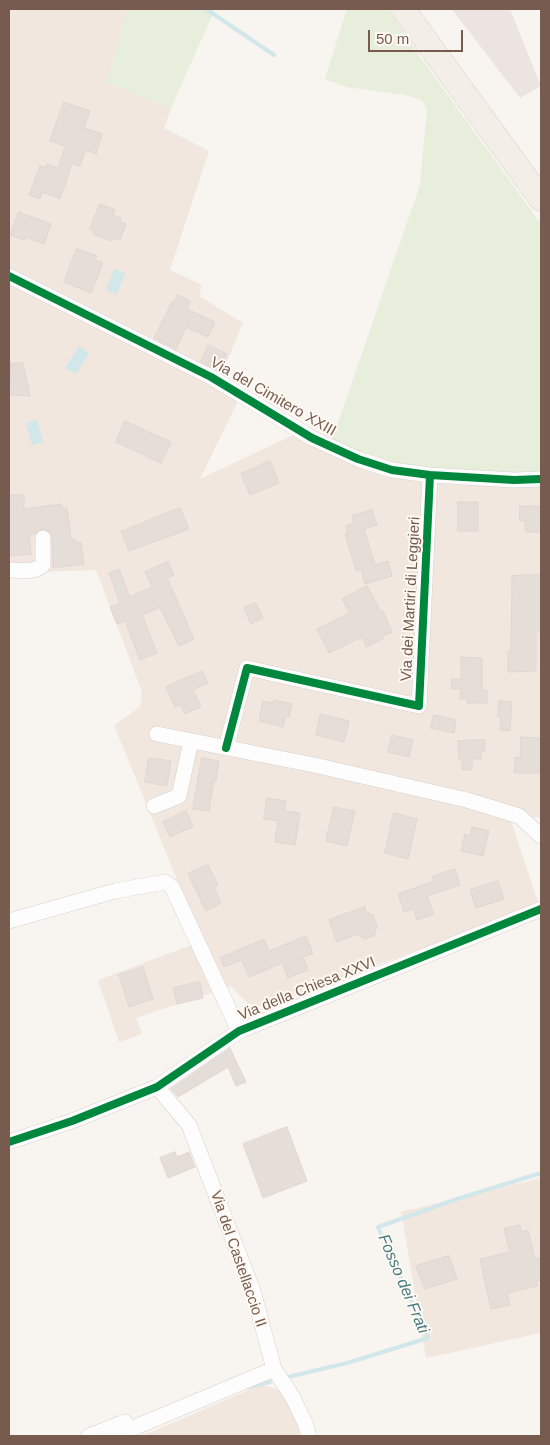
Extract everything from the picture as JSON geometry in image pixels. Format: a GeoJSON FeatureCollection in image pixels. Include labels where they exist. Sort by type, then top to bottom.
{"type":"FeatureCollection","features":[{"type":"Feature","properties":{"kind":"main road"},"geometry":{"type":"LineString","coordinates":[[403,9],[541,198]]}},
{"type":"Feature","properties":{"kind":"street","name":"Via del Cimitero XXIII"},"geometry":{"type":"LineString","coordinates":[[9,276],[211,376],[312,438],[358,459],[392,470],[430,475],[541,480]]}},
{"type":"Feature","properties":{"kind":"street","name":"Via dei Martiri di Leggieri"},"geometry":{"type":"LineString","coordinates":[[226,748],[247,668],[419,706],[430,475]]}},
{"type":"Feature","properties":{"kind":"street"},"geometry":{"type":"LineString","coordinates":[[9,570],[34,570],[40,568],[43,565],[43,538]]}},
{"type":"Feature","properties":{"kind":"street"},"geometry":{"type":"LineString","coordinates":[[157,734],[314,765],[467,800],[519,816],[541,836]]}},
{"type":"Feature","properties":{"kind":"street"},"geometry":{"type":"LineString","coordinates":[[154,806],[179,796],[191,740]]}},
{"type":"Feature","properties":{"kind":"street"},"geometry":{"type":"LineString","coordinates":[[9,921],[115,890],[165,882],[172,887],[239,1031]]}},
{"type":"Feature","properties":{"kind":"street","name":"Via della Chiesa XXVI"},"geometry":{"type":"LineString","coordinates":[[9,1142],[72,1121],[157,1088],[239,1031],[541,909]]}},
{"type":"Feature","properties":{"kind":"street","name":"Via del Castellaccio II"},"geometry":{"type":"LineString","coordinates":[[157,1088],[188,1125],[253,1291],[274,1369],[292,1396],[306,1423],[309,1436]]}},
{"type":"Feature","properties":{"kind":"street"},"geometry":{"type":"LineString","coordinates":[[114,1436],[274,1369]]}},
{"type":"Feature","properties":{"kind":"street"},"geometry":{"type":"LineString","coordinates":[[89,1436],[176,1401],[224,1390]]}},
{"type":"Feature","properties":{"kind":"shaded area"},"geometry":{"type":"Polygon","coordinates":[[[9,9],[128,9],[106,82],[171,108],[164,128],[209,151],[170,270],[202,285],[199,296],[243,323],[217,385],[240,397],[200,479],[295,434],[383,476],[439,484],[541,485],[541,817],[531,818],[508,812],[539,905],[266,1006],[255,1006],[246,1002],[231,986],[136,1018],[142,1034],[119,1042],[98,980],[202,941],[114,725],[140,707],[142,692],[96,570],[9,573],[9,9]]]}},
{"type":"Feature","properties":{"kind":"shaded area"},"geometry":{"type":"Polygon","coordinates":[[[452,9],[510,9],[541,86],[520,98],[452,9]]]}},
{"type":"Feature","properties":{"kind":"shaded area"},"geometry":{"type":"Polygon","coordinates":[[[114,269],[125,273],[117,294],[106,290],[114,269]]]}},
{"type":"Feature","properties":{"kind":"shaded area"},"geometry":{"type":"Polygon","coordinates":[[[79,346],[89,353],[76,374],[65,368],[79,346]]]}},
{"type":"Feature","properties":{"kind":"shaded area"},"geometry":{"type":"Polygon","coordinates":[[[37,420],[43,442],[32,445],[26,423],[37,420]]]}},
{"type":"Feature","properties":{"kind":"shaded area"},"geometry":{"type":"Polygon","coordinates":[[[541,1178],[541,1333],[426,1358],[401,1212],[541,1178]]]}},
{"type":"Feature","properties":{"kind":"shaded area"},"geometry":{"type":"Polygon","coordinates":[[[258,1386],[267,1386],[280,1390],[307,1436],[142,1436],[258,1386]]]}},
{"type":"Feature","properties":{"kind":"green space"},"geometry":{"type":"Polygon","coordinates":[[[128,9],[215,9],[171,108],[106,82],[128,9]]]}},
{"type":"Feature","properties":{"kind":"green space"},"geometry":{"type":"Polygon","coordinates":[[[347,9],[388,9],[420,57],[541,224],[541,475],[439,484],[383,476],[328,452],[420,185],[427,109],[422,100],[405,95],[346,87],[325,79],[347,9]]]}},
{"type":"Feature","properties":{"kind":"building"},"geometry":{"type":"Polygon","coordinates":[[[64,102],[90,111],[84,128],[102,134],[96,154],[86,150],[80,166],[72,164],[60,199],[42,192],[40,199],[29,195],[40,166],[46,168],[47,164],[58,168],[65,146],[50,141],[64,102]]]}},
{"type":"Feature","properties":{"kind":"building"},"geometry":{"type":"Polygon","coordinates":[[[100,204],[115,210],[113,215],[121,218],[120,222],[126,224],[120,240],[114,238],[112,241],[93,234],[94,231],[90,229],[100,204]]]}},
{"type":"Feature","properties":{"kind":"building"},"geometry":{"type":"Polygon","coordinates":[[[19,212],[51,224],[44,244],[25,237],[24,240],[10,235],[19,212]]]}},
{"type":"Feature","properties":{"kind":"building"},"geometry":{"type":"Polygon","coordinates":[[[77,249],[97,256],[95,260],[103,263],[91,293],[64,282],[77,249]]]}},
{"type":"Feature","properties":{"kind":"building"},"geometry":{"type":"Polygon","coordinates":[[[178,295],[190,301],[187,309],[215,322],[208,337],[186,327],[176,349],[154,338],[172,302],[174,302],[178,295]]]}},
{"type":"Feature","properties":{"kind":"building"},"geometry":{"type":"Polygon","coordinates":[[[209,345],[227,354],[219,371],[201,362],[209,345]]]}},
{"type":"Feature","properties":{"kind":"building"},"geometry":{"type":"Polygon","coordinates":[[[11,363],[23,363],[30,396],[9,395],[11,363]]]}},
{"type":"Feature","properties":{"kind":"building"},"geometry":{"type":"Polygon","coordinates":[[[125,421],[171,442],[161,463],[116,442],[125,421]]]}},
{"type":"Feature","properties":{"kind":"building"},"geometry":{"type":"Polygon","coordinates":[[[270,461],[279,483],[250,495],[241,474],[270,461]]]}},
{"type":"Feature","properties":{"kind":"building"},"geometry":{"type":"Polygon","coordinates":[[[9,495],[24,495],[24,509],[61,504],[62,508],[67,508],[71,539],[75,539],[76,543],[81,542],[84,564],[53,568],[51,533],[43,529],[35,534],[29,534],[31,554],[9,556],[9,495]]]}},
{"type":"Feature","properties":{"kind":"building"},"geometry":{"type":"Polygon","coordinates":[[[458,502],[478,502],[478,531],[458,531],[458,502]]]}},
{"type":"Feature","properties":{"kind":"building"},"geometry":{"type":"Polygon","coordinates":[[[520,506],[541,506],[541,532],[526,532],[525,521],[520,521],[520,506]]]}},
{"type":"Feature","properties":{"kind":"building"},"geometry":{"type":"Polygon","coordinates":[[[180,508],[189,529],[129,551],[121,532],[180,508]]]}},
{"type":"Feature","properties":{"kind":"building"},"geometry":{"type":"Polygon","coordinates":[[[372,510],[377,525],[364,529],[375,565],[388,561],[392,576],[365,584],[361,569],[356,571],[345,534],[348,533],[346,526],[354,523],[352,516],[372,510]]]}},
{"type":"Feature","properties":{"kind":"building"},"geometry":{"type":"Polygon","coordinates":[[[168,562],[174,575],[167,578],[194,639],[179,646],[160,607],[142,615],[157,653],[140,660],[125,621],[117,624],[110,607],[120,603],[109,573],[119,569],[130,597],[152,587],[145,572],[168,562]]]}},
{"type":"Feature","properties":{"kind":"building"},"geometry":{"type":"Polygon","coordinates":[[[541,575],[541,632],[536,632],[536,671],[508,672],[508,651],[511,651],[512,576],[541,575]]]}},
{"type":"Feature","properties":{"kind":"building"},"geometry":{"type":"Polygon","coordinates":[[[367,586],[381,612],[383,611],[392,632],[382,636],[383,639],[366,647],[362,637],[329,653],[317,629],[350,613],[342,599],[367,586]]]}},
{"type":"Feature","properties":{"kind":"building"},"geometry":{"type":"Polygon","coordinates":[[[256,603],[263,618],[251,624],[244,608],[256,603]]]}},
{"type":"Feature","properties":{"kind":"building"},"geometry":{"type":"Polygon","coordinates":[[[461,657],[482,658],[482,690],[487,691],[487,703],[467,703],[468,699],[460,699],[461,689],[451,689],[452,679],[461,679],[461,657]]]}},
{"type":"Feature","properties":{"kind":"building"},"geometry":{"type":"Polygon","coordinates":[[[202,671],[208,683],[193,690],[201,707],[185,714],[180,705],[175,707],[166,687],[202,671]]]}},
{"type":"Feature","properties":{"kind":"building"},"geometry":{"type":"Polygon","coordinates":[[[274,700],[292,704],[289,717],[286,716],[283,727],[259,721],[263,701],[273,703],[274,700]]]}},
{"type":"Feature","properties":{"kind":"building"},"geometry":{"type":"Polygon","coordinates":[[[499,701],[512,702],[510,731],[500,730],[501,717],[498,717],[499,701]]]}},
{"type":"Feature","properties":{"kind":"building"},"geometry":{"type":"Polygon","coordinates":[[[321,714],[349,721],[344,742],[316,735],[321,714]]]}},
{"type":"Feature","properties":{"kind":"building"},"geometry":{"type":"Polygon","coordinates":[[[434,715],[456,720],[454,733],[431,728],[434,715]]]}},
{"type":"Feature","properties":{"kind":"building"},"geometry":{"type":"Polygon","coordinates":[[[392,735],[413,740],[409,757],[388,752],[392,735]]]}},
{"type":"Feature","properties":{"kind":"building"},"geometry":{"type":"Polygon","coordinates":[[[521,737],[541,738],[541,768],[539,768],[539,773],[514,773],[515,757],[520,758],[521,737]]]}},
{"type":"Feature","properties":{"kind":"building"},"geometry":{"type":"Polygon","coordinates":[[[485,740],[485,751],[481,751],[481,759],[472,759],[472,770],[462,770],[462,760],[459,760],[458,741],[485,740]]]}},
{"type":"Feature","properties":{"kind":"building"},"geometry":{"type":"Polygon","coordinates":[[[149,758],[171,761],[167,786],[145,782],[149,758]]]}},
{"type":"Feature","properties":{"kind":"building"},"geometry":{"type":"Polygon","coordinates":[[[202,758],[219,761],[209,811],[193,809],[202,758]]]}},
{"type":"Feature","properties":{"kind":"building"},"geometry":{"type":"Polygon","coordinates":[[[267,798],[286,801],[285,811],[300,813],[295,845],[275,842],[278,821],[264,819],[267,798]]]}},
{"type":"Feature","properties":{"kind":"building"},"geometry":{"type":"Polygon","coordinates":[[[334,807],[355,811],[347,846],[326,841],[334,807]]]}},
{"type":"Feature","properties":{"kind":"building"},"geometry":{"type":"Polygon","coordinates":[[[186,811],[193,827],[170,837],[163,822],[186,811]]]}},
{"type":"Feature","properties":{"kind":"building"},"geometry":{"type":"Polygon","coordinates":[[[394,813],[417,819],[408,859],[385,853],[394,813]]]}},
{"type":"Feature","properties":{"kind":"building"},"geometry":{"type":"Polygon","coordinates":[[[472,827],[489,831],[483,856],[461,851],[465,834],[470,836],[472,827]]]}},
{"type":"Feature","properties":{"kind":"building"},"geometry":{"type":"Polygon","coordinates":[[[208,865],[218,885],[214,887],[221,903],[206,911],[188,874],[208,865]]]}},
{"type":"Feature","properties":{"kind":"building"},"geometry":{"type":"Polygon","coordinates":[[[455,869],[460,885],[427,896],[434,914],[417,920],[413,909],[404,912],[398,894],[434,881],[432,877],[455,869]]]}},
{"type":"Feature","properties":{"kind":"building"},"geometry":{"type":"Polygon","coordinates":[[[498,881],[504,899],[476,908],[470,890],[498,881]]]}},
{"type":"Feature","properties":{"kind":"building"},"geometry":{"type":"Polygon","coordinates":[[[365,907],[366,912],[373,915],[377,926],[374,936],[364,939],[357,934],[337,942],[329,920],[365,907]]]}},
{"type":"Feature","properties":{"kind":"building"},"geometry":{"type":"Polygon","coordinates":[[[306,936],[313,953],[303,957],[308,970],[288,978],[282,963],[249,977],[242,960],[224,967],[220,958],[264,939],[269,951],[306,936]]]}},
{"type":"Feature","properties":{"kind":"building"},"geometry":{"type":"Polygon","coordinates":[[[143,967],[153,999],[129,1007],[119,975],[143,967]]]}},
{"type":"Feature","properties":{"kind":"building"},"geometry":{"type":"Polygon","coordinates":[[[200,982],[203,998],[177,1004],[173,988],[200,982]]]}},
{"type":"Feature","properties":{"kind":"building"},"geometry":{"type":"Polygon","coordinates":[[[230,1048],[246,1082],[236,1086],[228,1067],[178,1097],[171,1089],[230,1048]]]}},
{"type":"Feature","properties":{"kind":"building"},"geometry":{"type":"Polygon","coordinates":[[[287,1127],[307,1181],[263,1198],[243,1144],[287,1127]]]}},
{"type":"Feature","properties":{"kind":"building"},"geometry":{"type":"Polygon","coordinates":[[[175,1152],[177,1157],[189,1152],[195,1167],[168,1178],[160,1158],[175,1152]]]}},
{"type":"Feature","properties":{"kind":"building"},"geometry":{"type":"Polygon","coordinates":[[[520,1225],[521,1232],[528,1230],[535,1259],[541,1257],[541,1280],[536,1281],[537,1286],[507,1293],[510,1305],[491,1309],[480,1259],[510,1252],[504,1229],[520,1225]]]}},
{"type":"Feature","properties":{"kind":"building"},"geometry":{"type":"Polygon","coordinates":[[[449,1256],[457,1279],[425,1289],[416,1266],[449,1256]]]}},
{"type":"Feature","properties":{"kind":"waterway"},"geometry":{"type":"LineString","coordinates":[[206,9],[274,55]]}},
{"type":"Feature","properties":{"kind":"waterway","name":"Fosso dei Frati"},"geometry":{"type":"LineString","coordinates":[[288,1377],[347,1363],[428,1338],[378,1227],[457,1199],[541,1173]]}},
{"type":"Feature","properties":{"kind":"waterway","name":"Fosso dei Frati"},"geometry":{"type":"LineString","coordinates":[[248,1387],[270,1382]]}},
{"type":"Feature","properties":{"kind":"cycle path"},"geometry":{"type":"LineString","coordinates":[[9,276],[211,377],[312,438],[358,459],[392,470],[430,475],[514,480],[541,479]]}},
{"type":"Feature","properties":{"kind":"cycle path"},"geometry":{"type":"LineString","coordinates":[[226,748],[247,668],[419,706],[430,475]]}},
{"type":"Feature","properties":{"kind":"cycle path"},"geometry":{"type":"LineString","coordinates":[[9,1142],[72,1121],[157,1087],[239,1031],[541,909]]}}]}
